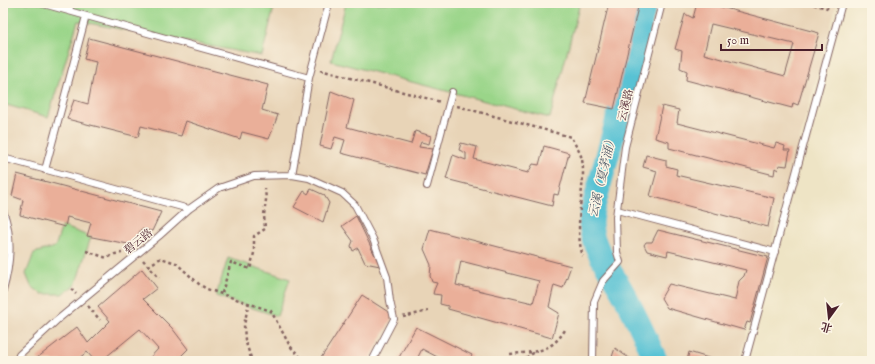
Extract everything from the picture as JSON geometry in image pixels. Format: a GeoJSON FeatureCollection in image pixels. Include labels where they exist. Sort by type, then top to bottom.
{"type":"FeatureCollection","features":[{"type":"Feature","properties":{"kind":"lane"},"geometry":{"type":"LineString","coordinates":[[40,3],[309,78]]}},
{"type":"Feature","properties":{"kind":"lane"},"geometry":{"type":"LineString","coordinates":[[69,11],[72,3]]}},
{"type":"Feature","properties":{"kind":"lane"},"geometry":{"type":"LineString","coordinates":[[292,175],[309,78],[329,3]]}},
{"type":"Feature","properties":{"kind":"lane","name":"云溪路"},"geometry":{"type":"LineString","coordinates":[[593,361],[594,302],[603,281],[620,262],[617,252],[616,217],[626,147],[662,3]]}},
{"type":"Feature","properties":{"kind":"lane"},"geometry":{"type":"LineString","coordinates":[[745,361],[842,3]]}},
{"type":"Feature","properties":{"kind":"lane"},"geometry":{"type":"LineString","coordinates":[[45,170],[86,16]]}},
{"type":"Feature","properties":{"kind":"lane"},"geometry":{"type":"LineString","coordinates":[[427,186],[452,92]]}},
{"type":"Feature","properties":{"kind":"lane"},"geometry":{"type":"LineString","coordinates":[[3,158],[190,209]]}},
{"type":"Feature","properties":{"kind":"lane","name":"碧云路"},"geometry":{"type":"LineString","coordinates":[[25,361],[20,355],[56,321],[83,300],[190,209],[219,188],[254,176],[292,175],[309,178],[342,193],[355,205],[373,239],[386,277],[394,319]]}},
{"type":"Feature","properties":{"kind":"lane"},"geometry":{"type":"LineString","coordinates":[[617,210],[775,252]]}},
{"type":"Feature","properties":{"kind":"lane"},"geometry":{"type":"LineString","coordinates":[[3,211],[8,233],[9,251],[7,275],[3,291]]}},
{"type":"Feature","properties":{"kind":"lane"},"geometry":{"type":"LineString","coordinates":[[372,361],[394,319]]}},
{"type":"Feature","properties":{"kind":"path"},"geometry":{"type":"LineString","coordinates":[[808,3],[839,12]]}},
{"type":"Feature","properties":{"kind":"path"},"geometry":{"type":"LineString","coordinates":[[312,68],[571,137],[582,157],[583,177],[579,214],[581,251],[583,256]]}},
{"type":"Feature","properties":{"kind":"path"},"geometry":{"type":"LineString","coordinates":[[222,294],[231,262],[250,269],[254,253],[254,236],[265,229],[265,188]]}},
{"type":"Feature","properties":{"kind":"path"},"geometry":{"type":"LineString","coordinates":[[86,251],[107,258],[115,254],[137,254],[159,278]]}},
{"type":"Feature","properties":{"kind":"path"},"geometry":{"type":"LineString","coordinates":[[148,266],[161,258],[176,263],[200,285],[207,289],[271,310],[290,346],[304,361]]}},
{"type":"Feature","properties":{"kind":"path"},"geometry":{"type":"LineString","coordinates":[[83,300],[100,320]]}},
{"type":"Feature","properties":{"kind":"path"},"geometry":{"type":"LineString","coordinates":[[248,302],[244,332],[252,361]]}},
{"type":"Feature","properties":{"kind":"path"},"geometry":{"type":"LineString","coordinates":[[394,319],[428,311]]}},
{"type":"Feature","properties":{"kind":"path"},"geometry":{"type":"LineString","coordinates":[[510,354],[535,352],[545,349],[560,338],[565,330]]}},
{"type":"Feature","properties":{"kind":"path"},"geometry":{"type":"LineString","coordinates":[[521,361],[535,352]]}},
{"type":"Feature","properties":{"kind":"shaded area"},"geometry":{"type":"Polygon","coordinates":[[[3,3],[837,3],[739,361],[3,361],[3,3]]]}},
{"type":"Feature","properties":{"kind":"green space"},"geometry":{"type":"Polygon","coordinates":[[[3,3],[275,3],[262,56],[78,21],[48,117],[3,104],[3,3]]]}},
{"type":"Feature","properties":{"kind":"green space"},"geometry":{"type":"Polygon","coordinates":[[[346,3],[580,3],[550,118],[331,61],[346,3]]]}},
{"type":"Feature","properties":{"kind":"green space"},"geometry":{"type":"Polygon","coordinates":[[[62,226],[91,237],[75,286],[62,294],[42,294],[31,286],[26,274],[34,253],[55,247],[62,226]]]}},
{"type":"Feature","properties":{"kind":"green space"},"geometry":{"type":"Polygon","coordinates":[[[228,258],[290,279],[277,316],[216,296],[228,258]]]}},
{"type":"Feature","properties":{"kind":"building"},"geometry":{"type":"Polygon","coordinates":[[[609,3],[639,3],[614,109],[585,103],[609,3]]]}},
{"type":"Feature","properties":{"kind":"building"},"geometry":{"type":"Polygon","coordinates":[[[697,3],[706,3],[819,33],[798,105],[793,103],[792,108],[686,80],[687,71],[680,68],[682,51],[675,49],[685,14],[693,18],[697,3]],[[711,24],[704,54],[785,76],[794,44],[711,24]]]}},
{"type":"Feature","properties":{"kind":"building"},"geometry":{"type":"Polygon","coordinates":[[[89,38],[268,85],[262,110],[278,115],[269,139],[242,132],[240,139],[186,121],[181,136],[141,126],[138,137],[67,119],[74,100],[88,104],[96,62],[84,59],[89,38]]]}},
{"type":"Feature","properties":{"kind":"building"},"geometry":{"type":"Polygon","coordinates":[[[331,91],[354,100],[347,127],[411,144],[415,131],[431,136],[429,144],[421,142],[419,147],[433,149],[425,175],[341,153],[345,140],[335,137],[331,149],[320,146],[331,91]]]}},
{"type":"Feature","properties":{"kind":"building"},"geometry":{"type":"Polygon","coordinates":[[[662,106],[679,110],[677,123],[774,148],[776,143],[785,146],[784,150],[790,150],[787,166],[779,165],[778,170],[775,168],[774,175],[669,148],[669,142],[655,138],[662,106]]]}},
{"type":"Feature","properties":{"kind":"building"},"geometry":{"type":"Polygon","coordinates":[[[461,143],[477,147],[474,159],[528,173],[533,164],[539,165],[544,146],[569,153],[558,195],[554,194],[552,206],[446,179],[453,155],[466,160],[466,153],[459,150],[461,143]]]}},
{"type":"Feature","properties":{"kind":"building"},"geometry":{"type":"Polygon","coordinates":[[[646,155],[666,160],[666,166],[677,169],[676,175],[774,198],[768,227],[650,196],[657,171],[643,167],[646,155]]]}},
{"type":"Feature","properties":{"kind":"building"},"geometry":{"type":"Polygon","coordinates":[[[17,174],[161,212],[152,231],[141,229],[133,245],[87,236],[91,223],[67,217],[65,227],[20,215],[23,200],[12,196],[17,174]]]}},
{"type":"Feature","properties":{"kind":"building"},"geometry":{"type":"Polygon","coordinates":[[[311,189],[324,195],[329,203],[323,222],[294,207],[304,191],[308,194],[311,189]]]}},
{"type":"Feature","properties":{"kind":"building"},"geometry":{"type":"Polygon","coordinates":[[[356,216],[380,266],[365,263],[358,248],[353,251],[351,246],[353,241],[342,226],[356,216]]]}},
{"type":"Feature","properties":{"kind":"building"},"geometry":{"type":"Polygon","coordinates":[[[430,229],[571,266],[563,288],[554,285],[549,307],[559,313],[552,338],[448,309],[448,306],[440,304],[441,295],[433,294],[437,283],[432,282],[430,276],[431,265],[424,249],[430,229]],[[461,261],[456,285],[533,303],[539,281],[461,261]]]}},
{"type":"Feature","properties":{"kind":"building"},"geometry":{"type":"Polygon","coordinates":[[[658,230],[768,257],[750,323],[747,322],[744,330],[667,308],[661,298],[669,284],[735,300],[739,281],[744,276],[746,270],[668,251],[667,256],[647,251],[644,245],[646,242],[652,242],[658,230]]]}},
{"type":"Feature","properties":{"kind":"building"},"geometry":{"type":"Polygon","coordinates":[[[142,269],[157,288],[143,299],[172,328],[188,349],[176,361],[147,361],[158,349],[140,329],[101,361],[95,361],[87,352],[75,361],[40,361],[37,358],[77,327],[88,343],[110,321],[98,307],[142,269]]]}},
{"type":"Feature","properties":{"kind":"building"},"geometry":{"type":"Polygon","coordinates":[[[362,295],[393,315],[369,361],[319,361],[362,295]]]}},
{"type":"Feature","properties":{"kind":"building"},"geometry":{"type":"Polygon","coordinates":[[[416,327],[472,355],[469,361],[445,361],[422,349],[416,361],[397,361],[416,327]]]}},
{"type":"Feature","properties":{"kind":"building"},"geometry":{"type":"Polygon","coordinates":[[[615,348],[634,361],[617,361],[618,360],[612,357],[615,348]]]}},
{"type":"Feature","properties":{"kind":"building"},"geometry":{"type":"Polygon","coordinates":[[[689,352],[718,361],[687,361],[689,352]]]}},
{"type":"Feature","properties":{"kind":"waterway","name":"云溪（夏茅涌）"},"geometry":{"type":"LineString","coordinates":[[645,3],[620,110],[592,212],[591,224],[595,244],[630,306],[656,361]]}}]}
